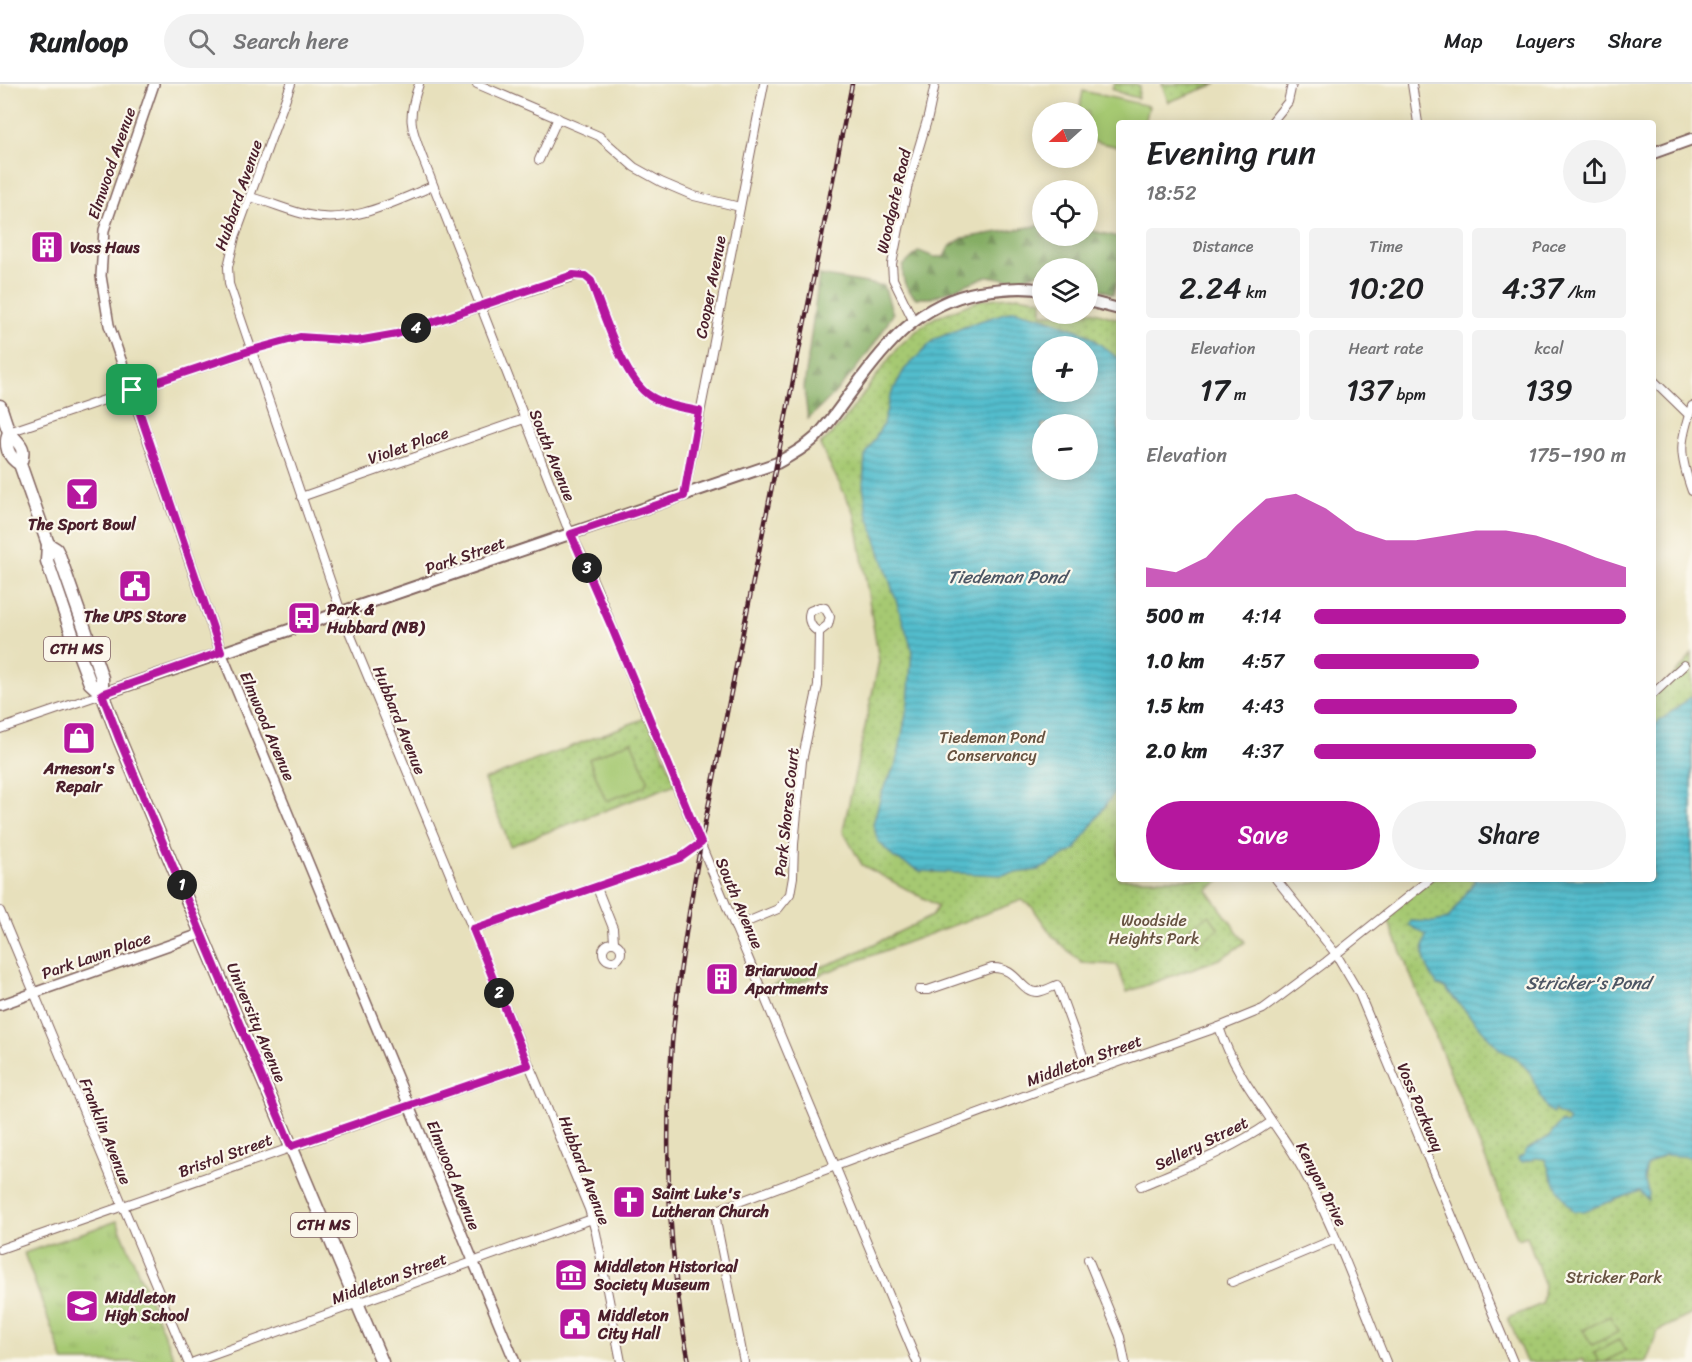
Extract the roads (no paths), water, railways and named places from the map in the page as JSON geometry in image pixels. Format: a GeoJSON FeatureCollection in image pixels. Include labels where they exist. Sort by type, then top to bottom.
{"type":"FeatureCollection","features":[{"type":"Feature","properties":{"kind":"main road"},"geometry":{"type":"LineString","coordinates":[[1656,152],[1692,139]]}},
{"type":"Feature","properties":{"kind":"main road","name":"Park Street"},"geometry":{"type":"LineString","coordinates":[[102,694],[777,464],[804,447],[832,419],[892,339],[913,320],[954,299],[971,294],[1007,288],[1032,290]]}},
{"type":"Feature","properties":{"kind":"main road"},"geometry":{"type":"LineString","coordinates":[[1098,304],[1116,308]]}},
{"type":"Feature","properties":{"kind":"main road","name":"University Avenue"},"geometry":{"type":"LineString","coordinates":[[0,406],[9,432],[22,447],[20,464],[48,544],[46,559],[85,669],[92,685],[102,694],[382,1362]]}},
{"type":"Feature","properties":{"kind":"street","name":"Elmwood Avenue"},"geometry":{"type":"LineString","coordinates":[[154,84],[107,219],[102,249],[101,276],[105,310],[221,652],[515,1362]]}},
{"type":"Feature","properties":{"kind":"street","name":"Hubbard Avenue"},"geometry":{"type":"LineString","coordinates":[[291,84],[235,237],[228,284],[341,612],[592,1219],[621,1362]]}},
{"type":"Feature","properties":{"kind":"street","name":"South Avenue"},"geometry":{"type":"LineString","coordinates":[[419,84],[411,106],[411,126],[433,186],[571,534],[917,1362]]}},
{"type":"Feature","properties":{"kind":"street"},"geometry":{"type":"LineString","coordinates":[[477,84],[599,136],[634,167],[661,182],[694,196],[740,207]]}},
{"type":"Feature","properties":{"kind":"street","name":"Cooper Avenue"},"geometry":{"type":"LineString","coordinates":[[684,496],[764,84]]}},
{"type":"Feature","properties":{"kind":"street","name":"Woodgate Road"},"geometry":{"type":"LineString","coordinates":[[913,320],[893,279],[892,264],[908,184],[928,117],[935,84]]}},
{"type":"Feature","properties":{"kind":"street"},"geometry":{"type":"LineString","coordinates":[[1273,120],[1288,102],[1292,84]]}},
{"type":"Feature","properties":{"kind":"street"},"geometry":{"type":"LineString","coordinates":[[1412,84],[1418,120]]}},
{"type":"Feature","properties":{"kind":"street"},"geometry":{"type":"LineString","coordinates":[[539,160],[558,118]]}},
{"type":"Feature","properties":{"kind":"street"},"geometry":{"type":"LineString","coordinates":[[250,197],[307,215],[345,216],[377,209],[433,186]]}},
{"type":"Feature","properties":{"kind":"street"},"geometry":{"type":"LineString","coordinates":[[9,432],[252,350],[300,337],[357,341],[397,334],[579,275],[591,281],[627,368],[639,387],[651,397],[699,411]]}},
{"type":"Feature","properties":{"kind":"street"},"geometry":{"type":"LineString","coordinates":[[1656,383],[1689,415]]}},
{"type":"Feature","properties":{"kind":"street"},"geometry":{"type":"LineString","coordinates":[[1692,406],[1682,434],[1682,462],[1692,491]]}},
{"type":"Feature","properties":{"kind":"street","name":"Violet Place"},"geometry":{"type":"LineString","coordinates":[[301,496],[524,419]]}},
{"type":"Feature","properties":{"kind":"street","name":"Park Shores Court"},"geometry":{"type":"LineString","coordinates":[[735,927],[777,909],[790,894],[793,883],[794,844],[802,761],[818,686],[819,632]]}},
{"type":"Feature","properties":{"kind":"street"},"geometry":{"type":"LineString","coordinates":[[1656,691],[1684,665]]}},
{"type":"Feature","properties":{"kind":"street","name":"Park Street"},"geometry":{"type":"LineString","coordinates":[[0,729],[102,694]]}},
{"type":"Feature","properties":{"kind":"street"},"geometry":{"type":"LineString","coordinates":[[473,929],[680,858],[701,843]]}},
{"type":"Feature","properties":{"kind":"street","name":"Voss Parkway"},"geometry":{"type":"LineString","coordinates":[[1278,882],[1336,954],[1359,993],[1513,1362]]}},
{"type":"Feature","properties":{"kind":"street","name":"Middleton Street"},"geometry":{"type":"LineString","coordinates":[[744,1362],[717,1226],[716,1216],[720,1209],[1263,1009],[1426,882]]}},
{"type":"Feature","properties":{"kind":"street"},"geometry":{"type":"LineString","coordinates":[[597,888],[613,928],[614,942]]}},
{"type":"Feature","properties":{"kind":"street","name":"Franklin Avenue"},"geometry":{"type":"LineString","coordinates":[[0,911],[188,1362]]}},
{"type":"Feature","properties":{"kind":"street","name":"Park Lawn Place"},"geometry":{"type":"LineString","coordinates":[[0,1005],[203,933]]}},
{"type":"Feature","properties":{"kind":"street"},"geometry":{"type":"LineString","coordinates":[[919,990],[928,990],[992,968],[1005,969],[1026,988],[1037,992],[1057,985],[1089,1072]]}},
{"type":"Feature","properties":{"kind":"street","name":"Kenyon Drive"},"geometry":{"type":"LineString","coordinates":[[1219,1027],[1238,1072],[1293,1153],[1335,1239],[1386,1362]]}},
{"type":"Feature","properties":{"kind":"street","name":"Bristol Street"},"geometry":{"type":"LineString","coordinates":[[1,1246],[528,1065]]}},
{"type":"Feature","properties":{"kind":"street","name":"Sellery Street"},"geometry":{"type":"LineString","coordinates":[[1141,1186],[1218,1154],[1245,1140],[1271,1122]]}},
{"type":"Feature","properties":{"kind":"street","name":"Middleton Street"},"geometry":{"type":"LineString","coordinates":[[194,1362],[592,1219]]}},
{"type":"Feature","properties":{"kind":"street"},"geometry":{"type":"LineString","coordinates":[[1232,1282],[1335,1239]]}},
{"type":"Feature","properties":{"kind":"street"},"geometry":{"type":"LineString","coordinates":[[1088,1259],[1120,1337],[1125,1362]]}},
{"type":"Feature","properties":{"kind":"water","name":"Tiedeman Pond"},"geometry":{"type":"Polygon","coordinates":[[[1014,310],[1032,314],[1032,324],[1062,324],[1089,336],[1032,336],[1032,402],[1098,402],[1098,343],[1116,357],[1116,790],[1075,850],[1039,870],[1000,875],[920,871],[894,858],[878,841],[873,824],[882,792],[897,762],[908,703],[912,649],[867,512],[863,485],[865,456],[883,424],[890,396],[904,370],[935,339],[1014,310]]]}},
{"type":"Feature","properties":{"kind":"water","name":"Stricker's Pond"},"geometry":{"type":"Polygon","coordinates":[[[1692,696],[1692,1157],[1665,1155],[1647,1165],[1644,1179],[1649,1194],[1648,1200],[1640,1191],[1584,1211],[1574,1211],[1556,1187],[1545,1159],[1536,1158],[1521,1163],[1517,1159],[1524,1155],[1526,1150],[1549,1137],[1561,1122],[1566,1124],[1569,1120],[1554,1110],[1553,1113],[1547,1109],[1529,1071],[1515,1057],[1500,1050],[1445,988],[1437,985],[1427,967],[1424,955],[1426,935],[1409,925],[1411,921],[1434,922],[1448,919],[1474,882],[1656,882],[1656,724],[1692,696]]]}},
{"type":"Feature","properties":{"kind":"railway"},"geometry":{"type":"LineString","coordinates":[[689,1362],[676,1283],[668,1163],[672,1043],[677,993],[701,843],[852,84]]}},
{"type":"Feature","properties":{"kind":"place","name":"Voss Haus"},"geometry":{"type":"Point","coordinates":[47,247]}},
{"type":"Feature","properties":{"kind":"place","name":"The Sport Bowl"},"geometry":{"type":"Point","coordinates":[82,494]}},
{"type":"Feature","properties":{"kind":"place","name":"The UPS Store"},"geometry":{"type":"Point","coordinates":[135,586]}},
{"type":"Feature","properties":{"kind":"place","name":"Park & Hubbard (NB)"},"geometry":{"type":"Point","coordinates":[304,618]}},
{"type":"Feature","properties":{"kind":"place","name":"Arneson's Repair"},"geometry":{"type":"Point","coordinates":[79,738]}},
{"type":"Feature","properties":{"kind":"place","name":"Briarwood Apartments"},"geometry":{"type":"Point","coordinates":[722,979]}},
{"type":"Feature","properties":{"kind":"place","name":"Saint Luke's Lutheran Church"},"geometry":{"type":"Point","coordinates":[629,1202]}},
{"type":"Feature","properties":{"kind":"place","name":"Middleton Historical Society Museum"},"geometry":{"type":"Point","coordinates":[571,1275]}},
{"type":"Feature","properties":{"kind":"place","name":"Middleton High School"},"geometry":{"type":"Point","coordinates":[82,1306]}},
{"type":"Feature","properties":{"kind":"place","name":"Middleton City Hall"},"geometry":{"type":"Point","coordinates":[575,1324]}},
{"type":"Feature","properties":{"kind":"park label","name":"Tiedeman Pond Conservancy"},"geometry":{"type":"Point","coordinates":[992,746]}},
{"type":"Feature","properties":{"kind":"park label","name":"Woodside Heights Park"},"geometry":{"type":"Point","coordinates":[1154,929]}},
{"type":"Feature","properties":{"kind":"park label","name":"Stricker Park"},"geometry":{"type":"Point","coordinates":[1614,1277]}}]}
